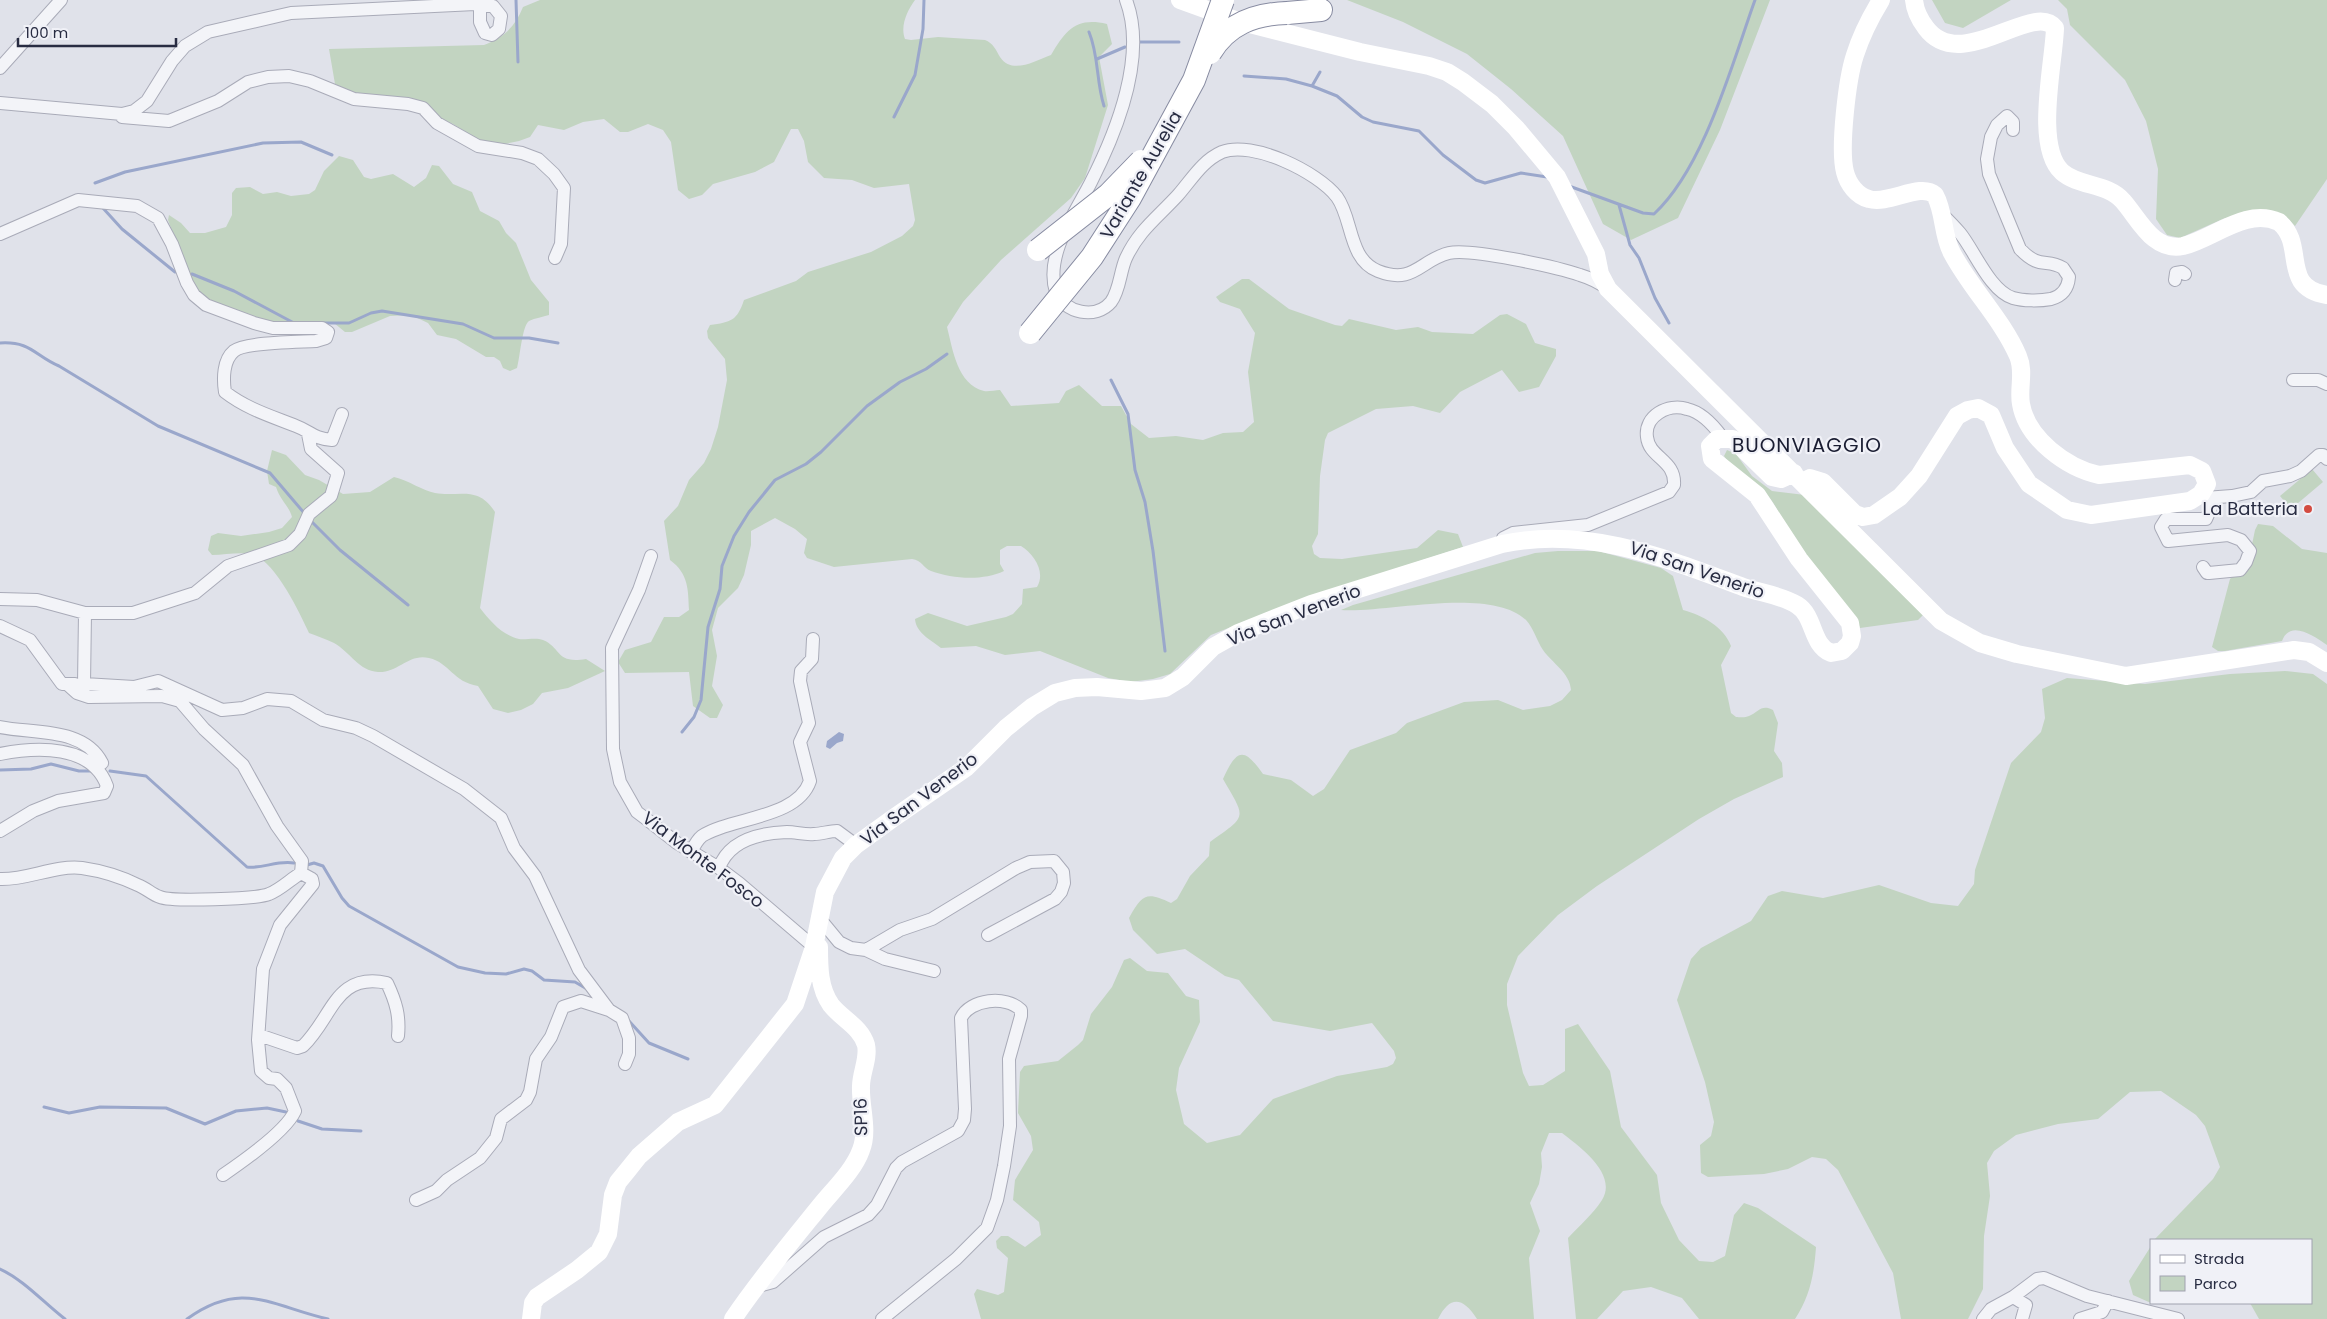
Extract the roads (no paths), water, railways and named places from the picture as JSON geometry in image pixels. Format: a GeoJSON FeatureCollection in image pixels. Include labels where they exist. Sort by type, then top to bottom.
{"type":"FeatureCollection","features":[{"type":"Feature","properties":{"kind":"highway"},"geometry":{"type":"LineString","coordinates":[[1194,80],[1206,36],[1213,0]]}},
{"type":"Feature","properties":{"kind":"highway","name":"Variante Aurelia"},"geometry":{"type":"LineString","coordinates":[[1030,333],[1092,257],[1130,198],[1194,80],[1223,0]]}},
{"type":"Feature","properties":{"kind":"highway"},"geometry":{"type":"LineString","coordinates":[[1194,80],[1216,44],[1226,32],[1252,17],[1293,6],[1314,5]]}},
{"type":"Feature","properties":{"kind":"highway"},"geometry":{"type":"LineString","coordinates":[[1032,254],[1108,196],[1138,165],[1171,123]]}},
{"type":"Feature","properties":{"kind":"street"},"geometry":{"type":"LineString","coordinates":[[0,68],[61,0]]}},
{"type":"Feature","properties":{"kind":"street"},"geometry":{"type":"LineString","coordinates":[[1126,0],[1131,14],[1134,40],[1130,82],[1102,160],[1068,221],[1054,264],[1057,294],[1066,306],[1084,313],[1101,310],[1106,306],[1114,295],[1125,261],[1147,224],[1177,195],[1203,165],[1223,152],[1242,149],[1266,154],[1281,160],[1330,189],[1338,199],[1346,217],[1356,250],[1365,262],[1375,270],[1397,275],[1409,274],[1450,252],[1472,252],[1581,275],[1608,289]]}},
{"type":"Feature","properties":{"kind":"street"},"geometry":{"type":"LineString","coordinates":[[1180,0],[1238,20],[1360,52],[1429,66],[1447,72],[1464,82],[1492,104],[1516,128],[1557,177],[1596,254],[1600,274],[1608,289],[1940,621],[1980,643],[2017,654],[2126,676],[2294,650],[2309,652],[2327,663]]}},
{"type":"Feature","properties":{"kind":"street"},"geometry":{"type":"LineString","coordinates":[[1881,0],[1864,30],[1851,71],[1846,103],[1845,172],[1851,186],[1866,199],[1879,201],[1919,191],[1929,191],[1935,195],[1942,213],[1950,251],[2018,357],[2021,371],[2021,406],[2024,415],[2040,438],[2061,460],[2086,472],[2099,475],[2179,465],[2194,466],[2202,471],[2207,480],[2204,498],[2211,508],[2206,519],[2166,519],[2160,527],[2168,541],[2228,535],[2242,540],[2250,551],[2246,562],[2240,570],[2209,573],[2203,567]]}},
{"type":"Feature","properties":{"kind":"street"},"geometry":{"type":"LineString","coordinates":[[1914,0],[1917,14],[1927,31],[1943,39],[1978,32],[2012,11],[2030,7],[2044,9],[2052,19],[2055,28],[2047,129],[2052,154],[2061,171],[2118,195],[2154,239],[2174,246],[2191,243],[2225,227],[2241,222],[2262,219],[2279,222],[2291,240],[2297,275],[2301,282],[2310,290],[2327,296]]}},
{"type":"Feature","properties":{"kind":"street"},"geometry":{"type":"LineString","coordinates":[[110,115],[134,111],[147,101],[172,61],[185,46],[208,32],[292,13],[480,4]]}},
{"type":"Feature","properties":{"kind":"street"},"geometry":{"type":"LineString","coordinates":[[0,103],[146,120],[170,121],[218,101],[248,82],[268,77],[289,76],[354,99],[408,104],[423,108],[436,123],[478,146],[522,153],[538,159],[554,174],[564,188],[561,244],[554,258]]}},
{"type":"Feature","properties":{"kind":"street"},"geometry":{"type":"LineString","coordinates":[[1942,213],[1961,234],[1996,285],[2012,298],[2052,299],[2066,289],[2069,277],[2063,268],[2039,264],[2028,258],[2020,249],[1989,174],[1987,159],[1991,137],[1997,125],[2007,116],[2013,122],[2013,130]]}},
{"type":"Feature","properties":{"kind":"street"},"geometry":{"type":"LineString","coordinates":[[0,234],[78,200],[122,203],[149,211],[158,218],[194,295],[206,305],[273,328],[322,328],[327,331],[326,338],[316,341],[243,346],[236,349],[230,355],[223,379],[225,392],[254,411],[299,427],[308,434],[332,440],[342,414]]}},
{"type":"Feature","properties":{"kind":"street"},"geometry":{"type":"LineString","coordinates":[[2293,380],[2318,380],[2327,384]]}},
{"type":"Feature","properties":{"kind":"street"},"geometry":{"type":"LineString","coordinates":[[1502,544],[1503,538],[1512,533],[1588,525],[1669,492],[1674,485],[1673,472],[1648,443],[1646,436],[1652,418],[1661,411],[1685,408],[1691,410],[1715,428],[1722,438],[1733,439],[1772,477],[1781,479],[1810,478],[1823,482],[1855,514],[1863,517],[1874,515],[1900,497],[1919,476],[1958,416],[1968,410],[1978,408],[1991,415],[2005,448],[2029,484],[2067,510],[2091,515],[2251,492],[2263,482],[2290,476],[2301,471],[2319,455],[2323,455],[2327,459]]}},
{"type":"Feature","properties":{"kind":"street"},"geometry":{"type":"LineString","coordinates":[[0,599],[37,600],[85,613],[133,613],[195,593],[228,566],[289,545],[300,534],[309,514],[331,496],[338,473],[311,449],[308,434]]}},
{"type":"Feature","properties":{"kind":"street","name":"Via San Venerio"},"geometry":{"type":"LineString","coordinates":[[531,1319],[533,1303],[537,1297],[577,1270],[603,1247],[610,1228],[613,1195],[618,1182],[639,1156],[678,1122],[715,1105],[795,1004],[814,947],[825,892],[844,858],[856,845],[967,767],[1006,728],[1055,693],[1087,687],[1141,691],[1165,688],[1183,677],[1214,647],[1232,636],[1311,604],[1502,544],[1548,540],[1597,541],[1637,549],[1748,589],[1789,600],[1800,606],[1807,615],[1821,646],[1831,653],[1842,651],[1850,643],[1852,636],[1850,623],[1799,559],[1757,495],[1712,459],[1710,446],[1714,441],[1722,438]]}},
{"type":"Feature","properties":{"kind":"street","name":"Via Monte Fosco"},"geometry":{"type":"LineString","coordinates":[[650,556],[639,590],[612,648],[612,749],[620,782],[637,812],[691,852],[719,868],[814,947]]}},
{"type":"Feature","properties":{"kind":"street"},"geometry":{"type":"LineString","coordinates":[[84,684],[85,613]]}},
{"type":"Feature","properties":{"kind":"street"},"geometry":{"type":"LineString","coordinates":[[0,626],[30,640],[62,684],[134,687],[158,681],[222,710],[243,708],[267,699],[291,701],[323,720],[356,728],[373,736],[464,789],[501,818],[514,848],[536,876],[579,970],[609,1010]]}},
{"type":"Feature","properties":{"kind":"street"},"geometry":{"type":"LineString","coordinates":[[691,852],[702,836],[766,814],[788,804],[809,786],[810,781],[800,742],[809,723],[800,681],[801,671],[812,658],[813,639]]}},
{"type":"Feature","properties":{"kind":"street"},"geometry":{"type":"LineString","coordinates":[[67,684],[77,693],[89,697],[162,696],[180,701],[204,729],[243,765],[277,826],[302,861],[301,873]]}},
{"type":"Feature","properties":{"kind":"street"},"geometry":{"type":"LineString","coordinates":[[0,727],[46,732],[84,743],[96,752],[102,763],[97,767]]}},
{"type":"Feature","properties":{"kind":"street"},"geometry":{"type":"LineString","coordinates":[[0,754],[54,750],[73,755],[97,767],[107,786],[104,793],[58,802],[33,811],[0,831]]}},
{"type":"Feature","properties":{"kind":"street"},"geometry":{"type":"LineString","coordinates":[[719,868],[723,857],[731,848],[744,841],[766,835],[788,832],[813,834],[837,832],[856,845]]}},
{"type":"Feature","properties":{"kind":"street"},"geometry":{"type":"LineString","coordinates":[[866,950],[900,930],[939,915],[1016,868],[1030,862],[1054,861],[1058,864],[1063,872],[1064,883],[1055,899],[988,935]]}},
{"type":"Feature","properties":{"kind":"street"},"geometry":{"type":"LineString","coordinates":[[0,878],[14,879],[57,868],[81,868],[113,875],[160,897],[176,901],[219,897],[249,898],[269,894],[301,873]]}},
{"type":"Feature","properties":{"kind":"street"},"geometry":{"type":"LineString","coordinates":[[223,1175],[251,1156],[291,1120],[294,1111],[286,1088],[277,1079],[263,1075],[261,1071],[259,1035],[263,969],[280,925],[313,884],[312,879],[301,873]]}},
{"type":"Feature","properties":{"kind":"street"},"geometry":{"type":"LineString","coordinates":[[820,919],[839,942],[851,948],[866,950],[885,959],[934,971]]}},
{"type":"Feature","properties":{"kind":"street","name":"SP16"},"geometry":{"type":"LineString","coordinates":[[733,1319],[755,1286],[857,1158],[864,1137],[861,1085],[866,1045],[857,1030],[832,1006],[825,994],[819,968],[820,919]]}},
{"type":"Feature","properties":{"kind":"street"},"geometry":{"type":"LineString","coordinates":[[259,1035],[297,1048],[303,1046],[347,989],[357,982],[374,980],[388,983],[399,1011],[398,1036]]}},
{"type":"Feature","properties":{"kind":"street"},"geometry":{"type":"LineString","coordinates":[[755,1286],[773,1282],[824,1237],[868,1214],[877,1205],[896,1168],[902,1162],[958,1131],[964,1120],[965,1109],[961,1018],[968,1009],[986,1002],[1001,1001],[1015,1005],[1021,1010],[1021,1016],[1009,1059],[1010,1126],[997,1200],[987,1228],[962,1253],[882,1319]]}},
{"type":"Feature","properties":{"kind":"street"},"geometry":{"type":"LineString","coordinates":[[416,1200],[436,1191],[447,1180],[480,1158],[496,1138],[500,1119],[526,1100],[530,1092],[536,1059],[550,1037],[563,1007],[581,1002],[609,1010],[622,1018],[626,1027],[629,1054],[625,1064]]}},
{"type":"Feature","properties":{"kind":"street"},"geometry":{"type":"LineString","coordinates":[[1983,1319],[1991,1309],[2013,1297],[2037,1279],[2044,1278],[2087,1296],[2178,1319]]}},
{"type":"Feature","properties":{"kind":"street"},"geometry":{"type":"LineString","coordinates":[[2013,1297],[2026,1305],[2022,1319]]}},
{"type":"Feature","properties":{"kind":"street"},"geometry":{"type":"LineString","coordinates":[[2080,1319],[2102,1312],[2108,1301]]}},
{"type":"Feature","properties":{"kind":"water"},"geometry":{"type":"Polygon","coordinates":[[[839,732],[844,734],[843,741],[830,749],[826,747],[827,741],[839,732]]]}},
{"type":"Feature","properties":{"kind":"waterway"},"geometry":{"type":"LineString","coordinates":[[516,0],[518,62]]}},
{"type":"Feature","properties":{"kind":"waterway"},"geometry":{"type":"LineString","coordinates":[[894,117],[915,75],[923,29],[924,0]]}},
{"type":"Feature","properties":{"kind":"waterway"},"geometry":{"type":"LineString","coordinates":[[1569,186],[1643,213],[1654,214],[1672,194],[1688,170],[1702,143],[1715,114],[1755,0]]}},
{"type":"Feature","properties":{"kind":"waterway"},"geometry":{"type":"LineString","coordinates":[[1089,32],[1104,106]]}},
{"type":"Feature","properties":{"kind":"waterway"},"geometry":{"type":"LineString","coordinates":[[1137,42],[1179,42]]}},
{"type":"Feature","properties":{"kind":"waterway"},"geometry":{"type":"LineString","coordinates":[[1097,59],[1125,47]]}},
{"type":"Feature","properties":{"kind":"waterway"},"geometry":{"type":"LineString","coordinates":[[1312,86],[1320,72]]}},
{"type":"Feature","properties":{"kind":"waterway"},"geometry":{"type":"LineString","coordinates":[[1244,76],[1286,79],[1312,86],[1337,96],[1362,117],[1373,122],[1419,131],[1443,155],[1476,180],[1485,183],[1521,173],[1547,177]]}},
{"type":"Feature","properties":{"kind":"waterway"},"geometry":{"type":"LineString","coordinates":[[95,183],[125,172],[263,143],[301,142],[332,155]]}},
{"type":"Feature","properties":{"kind":"waterway"},"geometry":{"type":"LineString","coordinates":[[1619,205],[1630,245],[1639,258],[1655,298],[1669,323]]}},
{"type":"Feature","properties":{"kind":"waterway"},"geometry":{"type":"LineString","coordinates":[[102,207],[122,229],[175,272]]}},
{"type":"Feature","properties":{"kind":"waterway"},"geometry":{"type":"LineString","coordinates":[[192,274],[234,291],[294,323]]}},
{"type":"Feature","properties":{"kind":"waterway"},"geometry":{"type":"LineString","coordinates":[[323,323],[349,323],[371,313],[382,311],[463,324],[494,338],[529,338],[558,343]]}},
{"type":"Feature","properties":{"kind":"waterway"},"geometry":{"type":"LineString","coordinates":[[0,343],[19,344],[26,347],[158,426],[270,473],[305,514]]}},
{"type":"Feature","properties":{"kind":"waterway"},"geometry":{"type":"LineString","coordinates":[[682,732],[694,717],[701,700],[708,627],[720,589],[722,566],[734,536],[749,512],[775,480],[806,464],[821,452],[867,406],[900,382],[926,369],[947,354]]}},
{"type":"Feature","properties":{"kind":"waterway"},"geometry":{"type":"LineString","coordinates":[[1111,380],[1128,414],[1135,470],[1145,502],[1153,551],[1165,651]]}},
{"type":"Feature","properties":{"kind":"waterway"},"geometry":{"type":"LineString","coordinates":[[310,520],[340,550],[408,605]]}},
{"type":"Feature","properties":{"kind":"waterway"},"geometry":{"type":"LineString","coordinates":[[0,770],[31,769],[51,764],[79,771],[92,771]]}},
{"type":"Feature","properties":{"kind":"waterway"},"geometry":{"type":"LineString","coordinates":[[110,771],[146,776],[247,867],[288,862],[294,863]]}},
{"type":"Feature","properties":{"kind":"waterway"},"geometry":{"type":"LineString","coordinates":[[307,865],[314,863],[323,866],[342,898],[349,906],[458,967],[485,973],[506,974],[524,969],[532,971],[544,980],[575,982],[587,989]]}},
{"type":"Feature","properties":{"kind":"waterway"},"geometry":{"type":"LineString","coordinates":[[629,1021],[649,1043],[688,1059]]}},
{"type":"Feature","properties":{"kind":"waterway"},"geometry":{"type":"LineString","coordinates":[[44,1107],[69,1113],[100,1107],[166,1108],[205,1124],[236,1111],[267,1108],[286,1112]]}},
{"type":"Feature","properties":{"kind":"waterway"},"geometry":{"type":"LineString","coordinates":[[298,1121],[322,1129],[361,1131]]}},
{"type":"Feature","properties":{"kind":"waterway"},"geometry":{"type":"LineString","coordinates":[[0,1269],[26,1285],[65,1319]]}},
{"type":"Feature","properties":{"kind":"waterway"},"geometry":{"type":"LineString","coordinates":[[187,1319],[207,1307],[224,1300],[241,1298],[257,1299],[328,1319]]}},
{"type":"Feature","properties":{"kind":"place","name":"La Batteria"},"geometry":{"type":"Point","coordinates":[2308,509]}},
{"type":"Feature","properties":{"kind":"district","name":"BUONVIAGGIO"},"geometry":{"type":"Point","coordinates":[1807,445]}}]}
